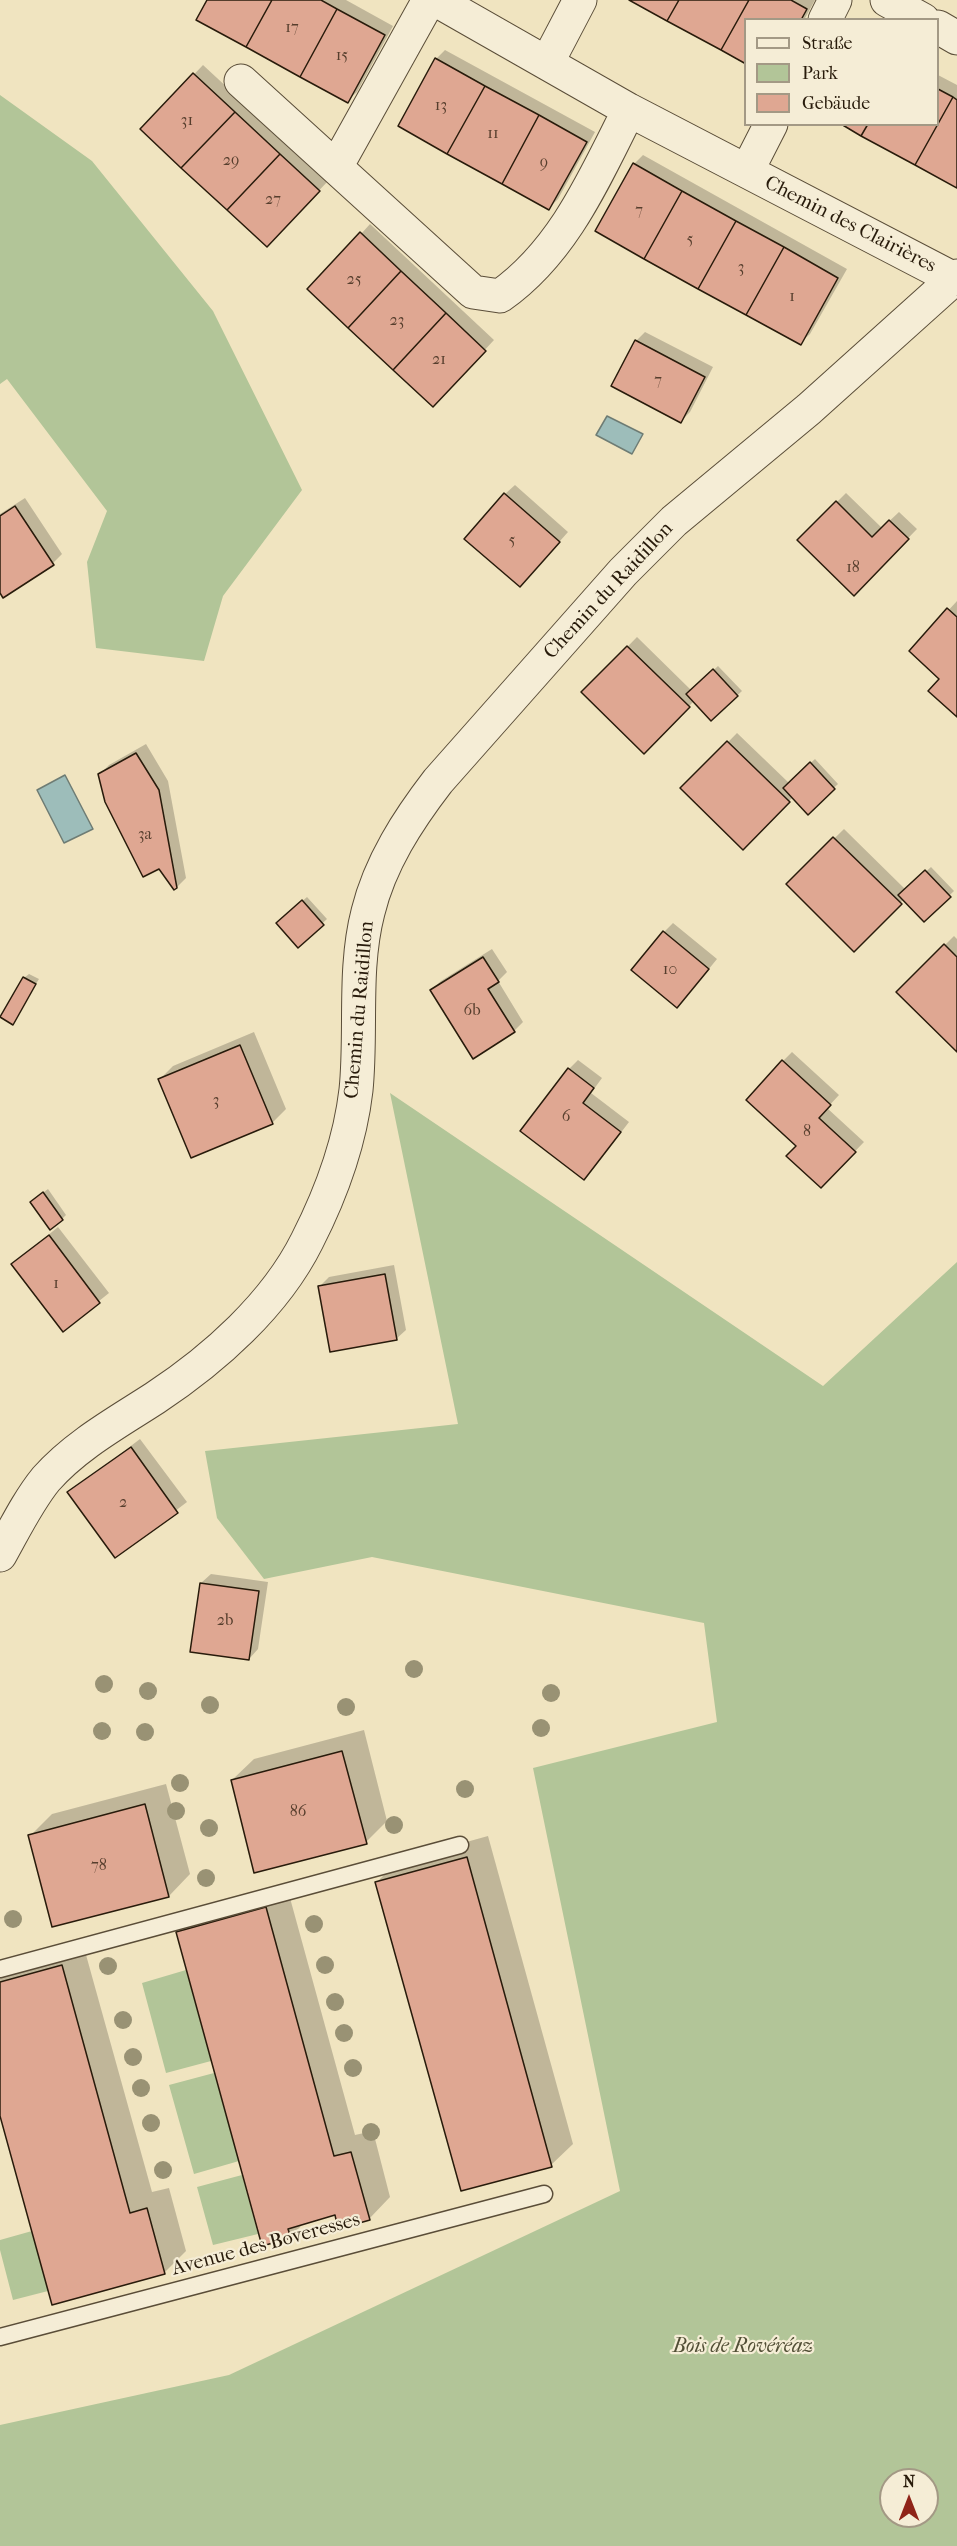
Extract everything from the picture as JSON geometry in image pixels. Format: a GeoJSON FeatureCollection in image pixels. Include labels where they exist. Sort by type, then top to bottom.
{"type":"FeatureCollection","features":[{"type":"Feature","properties":{"kind":"street"},"geometry":{"type":"LineString","coordinates":[[336,167],[429,0]]}},
{"type":"Feature","properties":{"kind":"street","name":"Chemin des Clairières"},"geometry":{"type":"LineString","coordinates":[[436,0],[629,110],[956,278]]}},
{"type":"Feature","properties":{"kind":"street"},"geometry":{"type":"LineString","coordinates":[[547,63],[580,0]]}},
{"type":"Feature","properties":{"kind":"street"},"geometry":{"type":"LineString","coordinates":[[826,18],[835,0]]}},
{"type":"Feature","properties":{"kind":"street"},"geometry":{"type":"LineString","coordinates":[[887,0],[919,18]]}},
{"type":"Feature","properties":{"kind":"street"},"geometry":{"type":"LineString","coordinates":[[939,28],[957,38]]}},
{"type":"Feature","properties":{"kind":"street"},"geometry":{"type":"LineString","coordinates":[[241,81],[473,292],[500,296],[522,280],[576,215],[629,110]]}},
{"type":"Feature","properties":{"kind":"street","name":"Chemin des Clairières"},"geometry":{"type":"LineString","coordinates":[[747,171],[770,126]]}},
{"type":"Feature","properties":{"kind":"street","name":"Chemin du Raidillon"},"geometry":{"type":"LineString","coordinates":[[0,1555],[45,1480],[99,1434],[158,1396],[231,1337],[285,1276],[306,1243],[334,1179],[356,1091],[360,973],[368,912],[396,843],[427,795],[623,572],[674,521],[809,409],[956,278]]}},
{"type":"Feature","properties":{"kind":"lane"},"geometry":{"type":"LineString","coordinates":[[0,1970],[460,1845]]}},
{"type":"Feature","properties":{"kind":"lane","name":"Avenue des Boveresses"},"geometry":{"type":"LineString","coordinates":[[0,2337],[543,2194]]}},
{"type":"Feature","properties":{"kind":"green space"},"geometry":{"type":"Polygon","coordinates":[[[0,95],[92,161],[213,311],[302,490],[223,596],[204,661],[96,648],[87,562],[107,511],[7,379],[0,384],[0,95]]]}},
{"type":"Feature","properties":{"kind":"green space","name":"Bois de Rovéréaz"},"geometry":{"type":"Polygon","coordinates":[[[390,1093],[823,1386],[957,1262],[957,2546],[0,2546],[0,2425],[229,2375],[620,2191],[533,1768],[717,1722],[704,1623],[372,1557],[264,1579],[217,1518],[205,1451],[458,1424],[390,1093]]]}},
{"type":"Feature","properties":{"kind":"green space"},"geometry":{"type":"Polygon","coordinates":[[[186,1970],[211,2061],[166,2073],[142,1983],[186,1970]]]}},
{"type":"Feature","properties":{"kind":"green space"},"geometry":{"type":"Polygon","coordinates":[[[214,2073],[239,2161],[194,2174],[169,2085],[214,2073]]]}},
{"type":"Feature","properties":{"kind":"green space"},"geometry":{"type":"Polygon","coordinates":[[[242,2175],[258,2234],[213,2245],[197,2187],[242,2175]]]}},
{"type":"Feature","properties":{"kind":"green space"},"geometry":{"type":"Polygon","coordinates":[[[32,2231],[48,2291],[13,2300],[0,2250],[0,2240],[32,2231]]]}},
{"type":"Feature","properties":{"kind":"water"},"geometry":{"type":"Polygon","coordinates":[[[607,416],[643,434],[632,454],[596,435],[607,416]]]}},
{"type":"Feature","properties":{"kind":"water"},"geometry":{"type":"Polygon","coordinates":[[[65,775],[93,829],[64,843],[37,790],[65,775]]]}},
{"type":"Feature","properties":{"kind":"building"},"geometry":{"type":"Polygon","coordinates":[[[207,0],[272,0],[246,47],[196,20],[207,0]]]}},
{"type":"Feature","properties":{"kind":"building"},"geometry":{"type":"Polygon","coordinates":[[[272,0],[321,0],[337,9],[300,77],[246,47],[272,0]]]}},
{"type":"Feature","properties":{"kind":"building"},"geometry":{"type":"Polygon","coordinates":[[[629,0],[679,0],[667,21],[629,0]]]}},
{"type":"Feature","properties":{"kind":"building"},"geometry":{"type":"Polygon","coordinates":[[[679,0],[749,0],[721,50],[667,21],[679,0]]]}},
{"type":"Feature","properties":{"kind":"building"},"geometry":{"type":"Polygon","coordinates":[[[749,0],[791,0],[807,9],[802,18],[744,18],[744,63],[721,50],[749,0]]]}},
{"type":"Feature","properties":{"kind":"building"},"geometry":{"type":"Polygon","coordinates":[[[337,9],[385,35],[348,103],[300,77],[337,9]]]}},
{"type":"Feature","properties":{"kind":"building"},"geometry":{"type":"Polygon","coordinates":[[[435,58],[485,86],[447,154],[398,126],[435,58]]]}},
{"type":"Feature","properties":{"kind":"building"},"geometry":{"type":"Polygon","coordinates":[[[193,73],[235,112],[181,168],[140,129],[193,73]]]}},
{"type":"Feature","properties":{"kind":"building"},"geometry":{"type":"Polygon","coordinates":[[[485,86],[539,115],[502,184],[447,154],[485,86]]]}},
{"type":"Feature","properties":{"kind":"building"},"geometry":{"type":"Polygon","coordinates":[[[939,90],[953,97],[939,122],[939,90]]]}},
{"type":"Feature","properties":{"kind":"building"},"geometry":{"type":"Polygon","coordinates":[[[953,97],[957,100],[957,188],[915,165],[937,126],[939,126],[953,97]]]}},
{"type":"Feature","properties":{"kind":"building"},"geometry":{"type":"Polygon","coordinates":[[[235,112],[280,154],[227,210],[181,168],[235,112]]]}},
{"type":"Feature","properties":{"kind":"building"},"geometry":{"type":"Polygon","coordinates":[[[539,115],[587,142],[549,210],[502,184],[539,115]]]}},
{"type":"Feature","properties":{"kind":"building"},"geometry":{"type":"Polygon","coordinates":[[[844,126],[867,126],[861,136],[844,126]]]}},
{"type":"Feature","properties":{"kind":"building"},"geometry":{"type":"Polygon","coordinates":[[[867,126],[937,126],[915,165],[861,136],[867,126]]]}},
{"type":"Feature","properties":{"kind":"building"},"geometry":{"type":"Polygon","coordinates":[[[280,154],[320,191],[267,247],[227,210],[280,154]]]}},
{"type":"Feature","properties":{"kind":"building"},"geometry":{"type":"Polygon","coordinates":[[[633,163],[682,191],[644,259],[595,231],[633,163]]]}},
{"type":"Feature","properties":{"kind":"building"},"geometry":{"type":"Polygon","coordinates":[[[682,191],[736,221],[698,289],[644,259],[682,191]]]}},
{"type":"Feature","properties":{"kind":"building"},"geometry":{"type":"Polygon","coordinates":[[[736,221],[784,247],[746,315],[698,289],[736,221]]]}},
{"type":"Feature","properties":{"kind":"building"},"geometry":{"type":"Polygon","coordinates":[[[360,232],[401,271],[348,328],[307,289],[360,232]]]}},
{"type":"Feature","properties":{"kind":"building"},"geometry":{"type":"Polygon","coordinates":[[[784,247],[838,278],[801,345],[746,315],[784,247]]]}},
{"type":"Feature","properties":{"kind":"building"},"geometry":{"type":"Polygon","coordinates":[[[401,271],[446,313],[393,370],[348,328],[401,271]]]}},
{"type":"Feature","properties":{"kind":"building"},"geometry":{"type":"Polygon","coordinates":[[[446,313],[486,351],[433,407],[393,370],[446,313]]]}},
{"type":"Feature","properties":{"kind":"building"},"geometry":{"type":"Polygon","coordinates":[[[635,340],[705,377],[681,423],[611,386],[635,340]]]}},
{"type":"Feature","properties":{"kind":"building"},"geometry":{"type":"Polygon","coordinates":[[[504,493],[560,542],[520,587],[464,539],[504,493]]]}},
{"type":"Feature","properties":{"kind":"building"},"geometry":{"type":"Polygon","coordinates":[[[836,501],[872,537],[889,520],[909,539],[854,596],[797,540],[836,501]]]}},
{"type":"Feature","properties":{"kind":"building"},"geometry":{"type":"Polygon","coordinates":[[[15,506],[54,565],[3,598],[0,593],[0,516],[15,506]]]}},
{"type":"Feature","properties":{"kind":"building"},"geometry":{"type":"Polygon","coordinates":[[[947,608],[957,617],[957,717],[928,691],[939,679],[909,651],[947,608]]]}},
{"type":"Feature","properties":{"kind":"building"},"geometry":{"type":"Polygon","coordinates":[[[627,646],[690,707],[644,754],[581,692],[627,646]]]}},
{"type":"Feature","properties":{"kind":"building"},"geometry":{"type":"Polygon","coordinates":[[[713,669],[738,696],[711,721],[686,694],[713,669]]]}},
{"type":"Feature","properties":{"kind":"building"},"geometry":{"type":"Polygon","coordinates":[[[727,741],[790,802],[743,850],[680,788],[727,741]]]}},
{"type":"Feature","properties":{"kind":"building"},"geometry":{"type":"Polygon","coordinates":[[[136,753],[159,790],[177,888],[174,890],[159,869],[143,877],[105,802],[98,774],[136,753]]]}},
{"type":"Feature","properties":{"kind":"building"},"geometry":{"type":"Polygon","coordinates":[[[810,762],[835,789],[808,815],[783,788],[810,762]]]}},
{"type":"Feature","properties":{"kind":"building"},"geometry":{"type":"Polygon","coordinates":[[[833,837],[902,904],[854,952],[786,884],[833,837]]]}},
{"type":"Feature","properties":{"kind":"building"},"geometry":{"type":"Polygon","coordinates":[[[925,870],[951,897],[924,922],[898,895],[925,870]]]}},
{"type":"Feature","properties":{"kind":"building"},"geometry":{"type":"Polygon","coordinates":[[[302,900],[324,925],[298,948],[276,923],[302,900]]]}},
{"type":"Feature","properties":{"kind":"building"},"geometry":{"type":"Polygon","coordinates":[[[663,931],[709,969],[677,1008],[631,970],[663,931]]]}},
{"type":"Feature","properties":{"kind":"building"},"geometry":{"type":"Polygon","coordinates":[[[944,944],[957,957],[957,1052],[896,992],[944,944]]]}},
{"type":"Feature","properties":{"kind":"building"},"geometry":{"type":"Polygon","coordinates":[[[483,957],[499,982],[488,989],[515,1032],[473,1059],[430,990],[483,957]]]}},
{"type":"Feature","properties":{"kind":"building"},"geometry":{"type":"Polygon","coordinates":[[[23,977],[36,984],[13,1025],[0,1017],[23,977]]]}},
{"type":"Feature","properties":{"kind":"building"},"geometry":{"type":"Polygon","coordinates":[[[240,1045],[273,1124],[191,1158],[158,1079],[240,1045]]]}},
{"type":"Feature","properties":{"kind":"building"},"geometry":{"type":"Polygon","coordinates":[[[782,1060],[831,1105],[819,1118],[856,1152],[821,1188],[786,1156],[796,1146],[746,1100],[782,1060]]]}},
{"type":"Feature","properties":{"kind":"building"},"geometry":{"type":"Polygon","coordinates":[[[568,1068],[594,1088],[583,1103],[621,1132],[584,1180],[520,1131],[568,1068]]]}},
{"type":"Feature","properties":{"kind":"building"},"geometry":{"type":"Polygon","coordinates":[[[43,1192],[63,1220],[50,1230],[30,1202],[43,1192]]]}},
{"type":"Feature","properties":{"kind":"building"},"geometry":{"type":"Polygon","coordinates":[[[49,1235],[100,1303],[63,1332],[11,1264],[49,1235]]]}},
{"type":"Feature","properties":{"kind":"building"},"geometry":{"type":"Polygon","coordinates":[[[385,1274],[397,1340],[330,1352],[318,1286],[385,1274]]]}},
{"type":"Feature","properties":{"kind":"building"},"geometry":{"type":"Polygon","coordinates":[[[131,1447],[178,1513],[115,1558],[67,1492],[131,1447]]]}},
{"type":"Feature","properties":{"kind":"building"},"geometry":{"type":"Polygon","coordinates":[[[200,1583],[259,1591],[249,1660],[190,1652],[200,1583]]]}},
{"type":"Feature","properties":{"kind":"building"},"geometry":{"type":"Polygon","coordinates":[[[342,1751],[367,1844],[254,1873],[231,1780],[342,1751]]]}},
{"type":"Feature","properties":{"kind":"building"},"geometry":{"type":"Polygon","coordinates":[[[145,1804],[169,1897],[52,1927],[28,1835],[145,1804]]]}},
{"type":"Feature","properties":{"kind":"building"},"geometry":{"type":"Polygon","coordinates":[[[467,1857],[552,2167],[461,2191],[375,1882],[467,1857]]]}},
{"type":"Feature","properties":{"kind":"building"},"geometry":{"type":"Polygon","coordinates":[[[266,1907],[334,2156],[351,2152],[370,2220],[338,2229],[335,2215],[288,2229],[291,2238],[262,2246],[176,1932],[266,1907]]]}},
{"type":"Feature","properties":{"kind":"building"},"geometry":{"type":"Polygon","coordinates":[[[62,1965],[130,2213],[147,2208],[165,2274],[52,2305],[0,2116],[0,1982],[62,1965]]]}}]}
